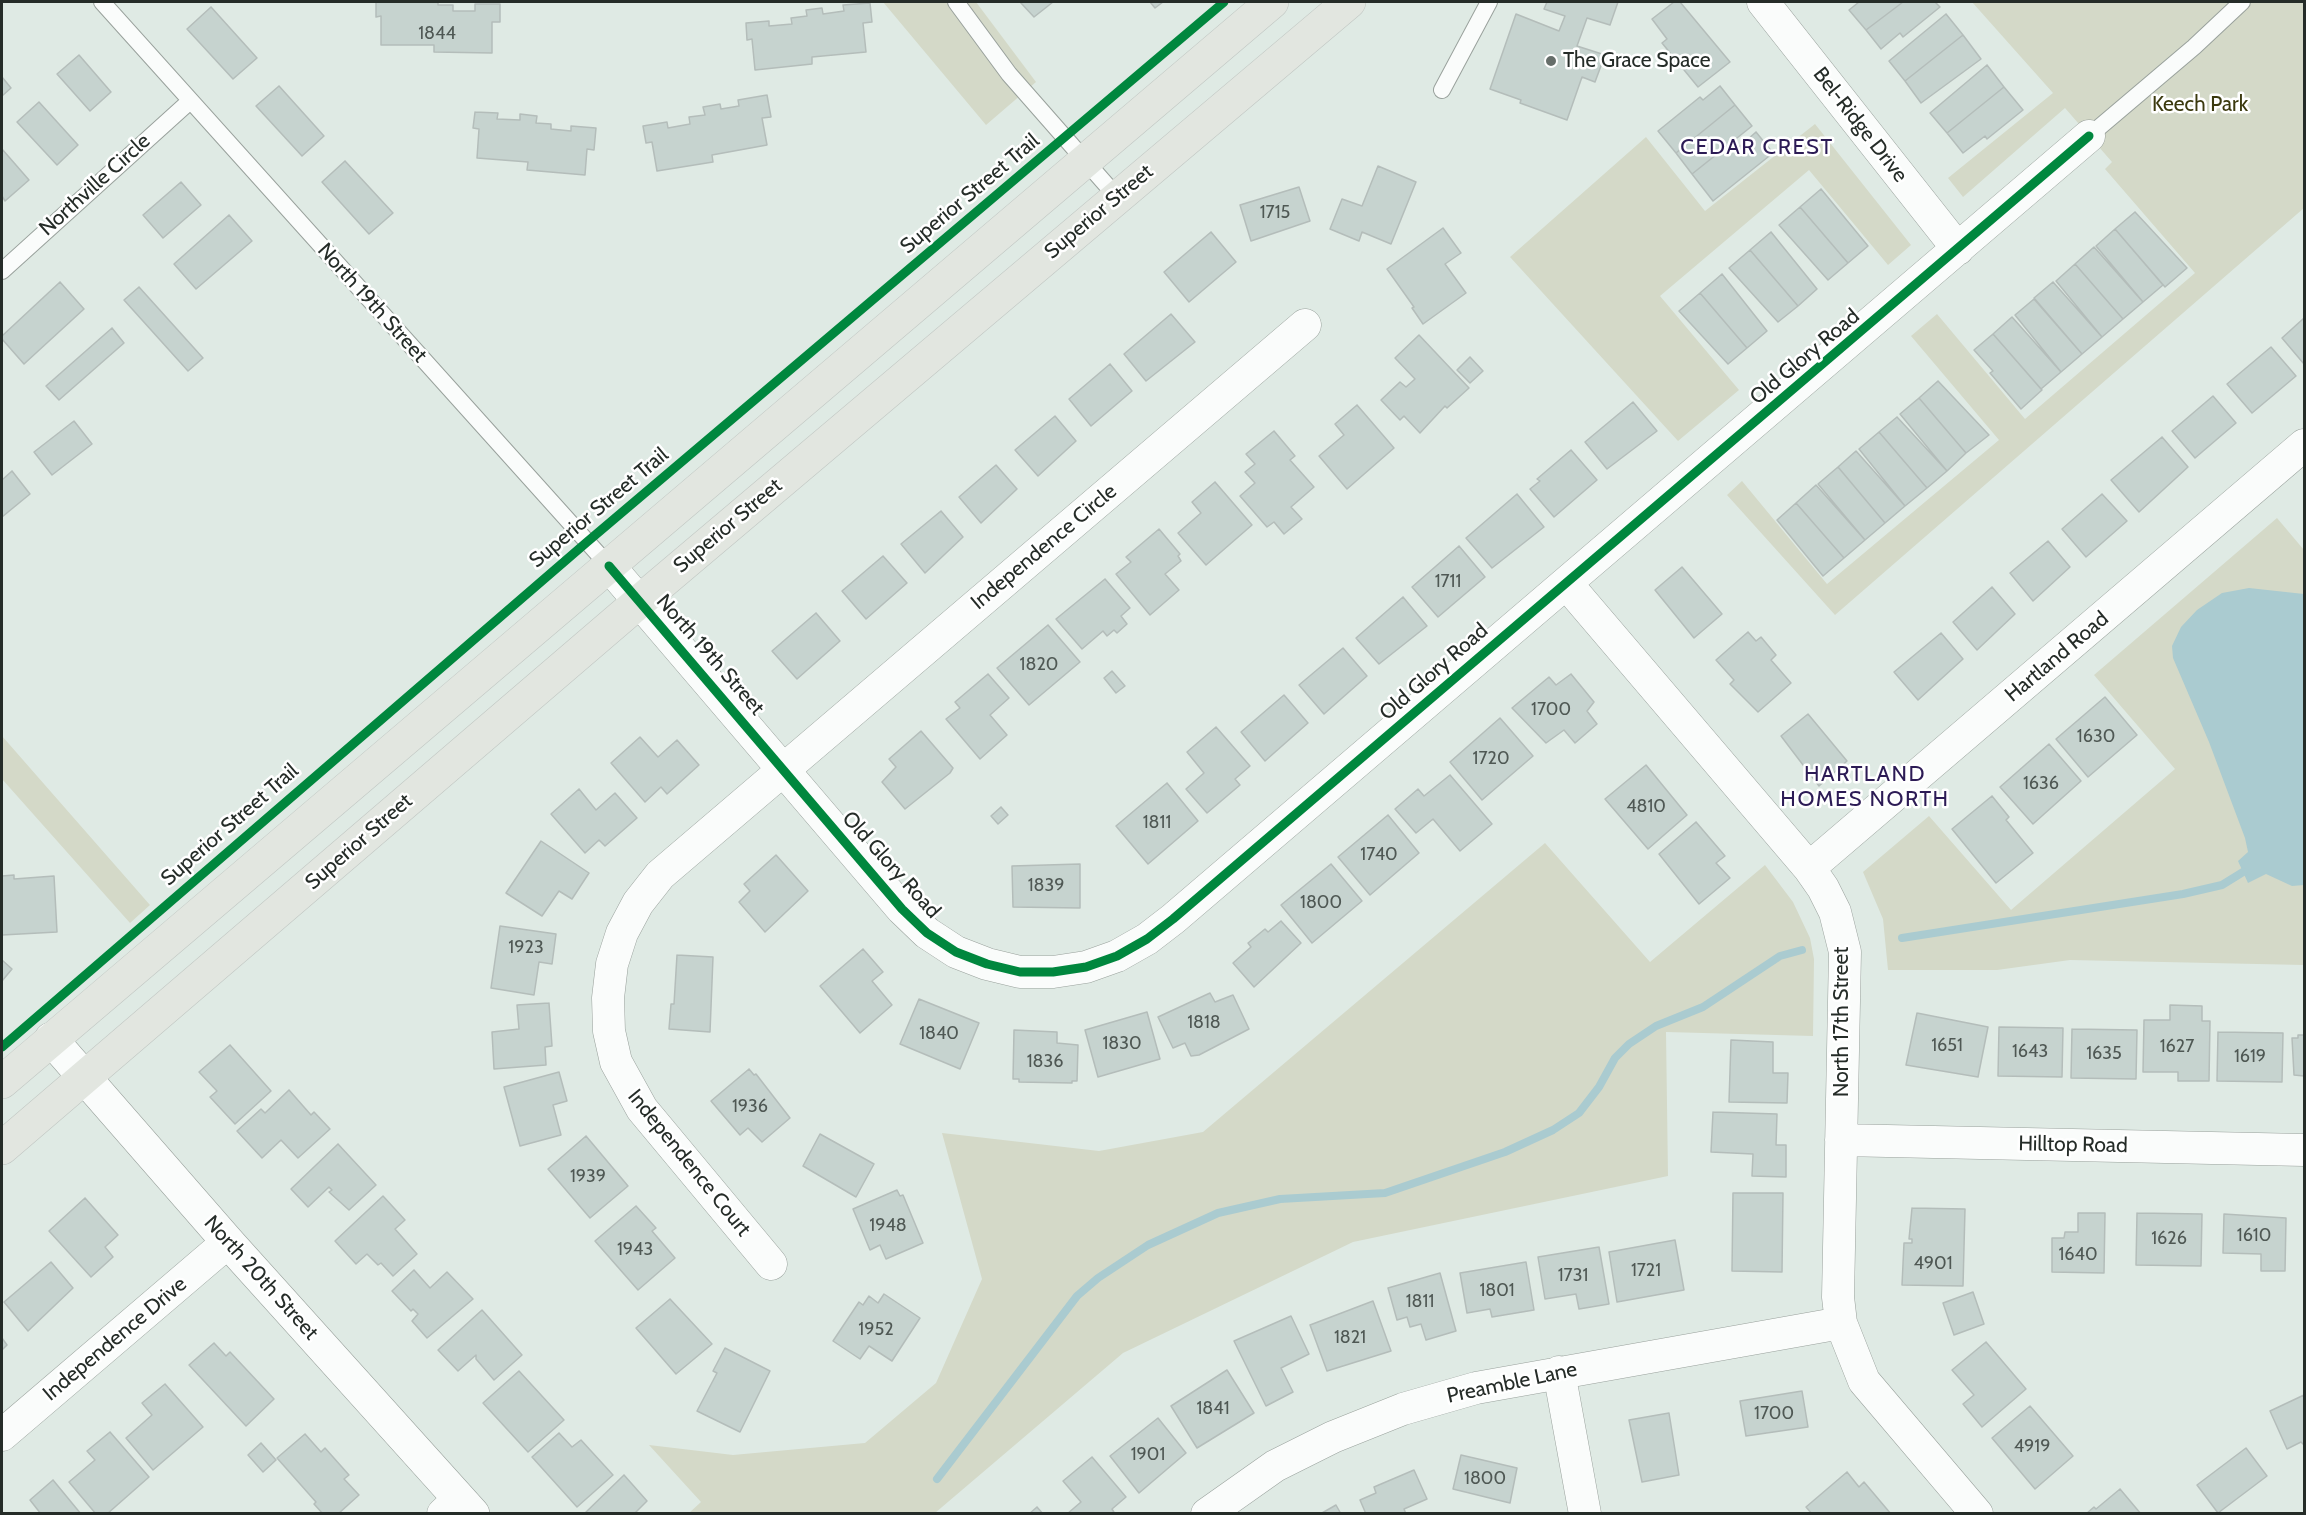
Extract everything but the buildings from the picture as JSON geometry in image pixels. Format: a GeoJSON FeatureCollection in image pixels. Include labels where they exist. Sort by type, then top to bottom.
{"type":"FeatureCollection","features":[{"type":"Feature","properties":{"kind":"main road"},"geometry":{"type":"LineString","coordinates":[[2,1082],[1084,159],[1272,2]]}},
{"type":"Feature","properties":{"kind":"main road","name":"Superior Street"},"geometry":{"type":"LineString","coordinates":[[2,1148],[640,602],[1348,2]]}},
{"type":"Feature","properties":{"kind":"street","name":"Bel-Ridge Drive"},"geometry":{"type":"LineString","coordinates":[[1763,2],[1958,249]]}},
{"type":"Feature","properties":{"kind":"street","name":"Old Glory Road"},"geometry":{"type":"LineString","coordinates":[[783,769],[902,909],[937,940],[956,952],[987,964],[1020,972],[1053,972],[1086,967],[1118,956],[1147,939],[1173,919],[2089,136]]}},
{"type":"Feature","properties":{"kind":"street","name":"Independence Circle"},"geometry":{"type":"LineString","coordinates":[[783,769],[1305,324]]}},
{"type":"Feature","properties":{"kind":"street","name":"Hartland Road"},"geometry":{"type":"LineString","coordinates":[[1809,868],[2304,445]]}},
{"type":"Feature","properties":{"kind":"street","name":"North 19th Street"},"geometry":{"type":"LineString","coordinates":[[609,566],[783,769]]}},
{"type":"Feature","properties":{"kind":"street","name":"North 17th Street"},"geometry":{"type":"LineString","coordinates":[[1566,583],[1809,868],[1823,888],[1835,912],[1845,952],[1838,1297],[1841,1323],[1854,1361],[1870,1389],[1977,1514]]}},
{"type":"Feature","properties":{"kind":"street","name":"Independence Court"},"geometry":{"type":"LineString","coordinates":[[771,1264],[656,1128],[630,1092],[616,1062],[609,1031],[608,998],[612,964],[622,933],[638,903],[660,876],[783,769]]}},
{"type":"Feature","properties":{"kind":"street","name":"North 20th Street"},"geometry":{"type":"LineString","coordinates":[[51,1039],[458,1509]]}},
{"type":"Feature","properties":{"kind":"street","name":"Hilltop Road"},"geometry":{"type":"LineString","coordinates":[[1842,1140],[2304,1150]]}},
{"type":"Feature","properties":{"kind":"street","name":"Independence Drive"},"geometry":{"type":"LineString","coordinates":[[2,1436],[228,1242]]}},
{"type":"Feature","properties":{"kind":"street","name":"Preamble Lane"},"geometry":{"type":"LineString","coordinates":[[1207,1514],[1275,1466],[1353,1429],[1403,1409],[1476,1388],[1841,1323]]}},
{"type":"Feature","properties":{"kind":"street"},"geometry":{"type":"LineString","coordinates":[[1559,1372],[1585,1514]]}},
{"type":"Feature","properties":{"kind":"lane","name":"North 19th Street"},"geometry":{"type":"LineString","coordinates":[[102,2],[609,566]]}},
{"type":"Feature","properties":{"kind":"lane"},"geometry":{"type":"LineString","coordinates":[[956,2],[1003,67],[1117,197]]}},
{"type":"Feature","properties":{"kind":"lane"},"geometry":{"type":"LineString","coordinates":[[1442,90],[1489,2]]}},
{"type":"Feature","properties":{"kind":"lane"},"geometry":{"type":"LineString","coordinates":[[2089,136],[2194,47],[2242,2]]}},
{"type":"Feature","properties":{"kind":"lane","name":"Northville Circle"},"geometry":{"type":"LineString","coordinates":[[2,271],[190,100]]}},
{"type":"Feature","properties":{"kind":"green space"},"geometry":{"type":"Polygon","coordinates":[[[883,2],[976,2],[1036,82],[986,125],[883,2]]]}},
{"type":"Feature","properties":{"kind":"green space","name":"Keech Park"},"geometry":{"type":"Polygon","coordinates":[[[1972,2],[2304,2],[2304,208],[1835,615],[1727,495],[1742,481],[1827,584],[1999,440],[1911,336],[1937,314],[2025,419],[2195,273],[2105,169],[2112,162],[2065,108],[1963,197],[1948,178],[2053,93],[1972,2]]]}},
{"type":"Feature","properties":{"kind":"green space"},"geometry":{"type":"Polygon","coordinates":[[[1815,124],[1911,245],[1888,265],[1809,170],[1660,296],[1739,390],[1678,441],[1510,257],[1646,137],[1705,211],[1815,124]]]}},
{"type":"Feature","properties":{"kind":"green space"},"geometry":{"type":"Polygon","coordinates":[[[2277,518],[2304,550],[2304,965],[2070,960],[1997,970],[1888,970],[1883,919],[1863,872],[1929,816],[2011,910],[2175,769],[2094,675],[2277,518]]]}},
{"type":"Feature","properties":{"kind":"green space"},"geometry":{"type":"Polygon","coordinates":[[[2,736],[150,905],[130,923],[2,779],[2,736]]]}},
{"type":"Feature","properties":{"kind":"green space"},"geometry":{"type":"Polygon","coordinates":[[[1545,843],[1650,962],[1765,865],[1793,902],[1810,938],[1814,959],[1813,1036],[1666,1032],[1668,1176],[1353,1242],[1123,1353],[935,1513],[689,1513],[701,1502],[649,1445],[733,1455],[865,1443],[936,1383],[982,1279],[942,1133],[1099,1151],[1203,1132],[1545,843]]]}},
{"type":"Feature","properties":{"kind":"water"},"geometry":{"type":"Polygon","coordinates":[[[2249,588],[2304,594],[2304,885],[2292,886],[2266,874],[2248,883],[2238,861],[2248,852],[2245,838],[2209,742],[2173,658],[2172,646],[2181,627],[2197,610],[2222,593],[2249,588]]]}},
{"type":"Feature","properties":{"kind":"waterway"},"geometry":{"type":"LineString","coordinates":[[1902,938],[2183,894],[2222,885],[2243,872]]}},
{"type":"Feature","properties":{"kind":"waterway"},"geometry":{"type":"LineString","coordinates":[[937,1479],[1077,1296],[1098,1278],[1148,1245],[1218,1213],[1280,1199],[1385,1193],[1505,1152],[1553,1130],[1579,1113],[1599,1087],[1615,1058],[1629,1044],[1656,1026],[1703,1007],[1780,956],[1802,950]]}},
{"type":"Feature","properties":{"kind":"cycle path","name":"Superior Street Trail"},"geometry":{"type":"LineString","coordinates":[[2,1047],[587,542],[1224,2]]}},
{"type":"Feature","properties":{"kind":"cycle path"},"geometry":{"type":"LineString","coordinates":[[609,566],[902,909],[927,933],[956,952],[987,964],[1020,972],[1053,972],[1086,967],[1117,956],[1147,939],[1173,919],[2089,136]]}},
{"type":"Feature","properties":{"kind":"place","name":"The Grace Space"},"geometry":{"type":"Point","coordinates":[1551,61]}},
{"type":"Feature","properties":{"kind":"district","name":"CEDAR CREST"},"geometry":{"type":"Point","coordinates":[1757,148]}},
{"type":"Feature","properties":{"kind":"district","name":"HARTLAND HOMES NORTH"},"geometry":{"type":"Point","coordinates":[1865,788]}}]}
